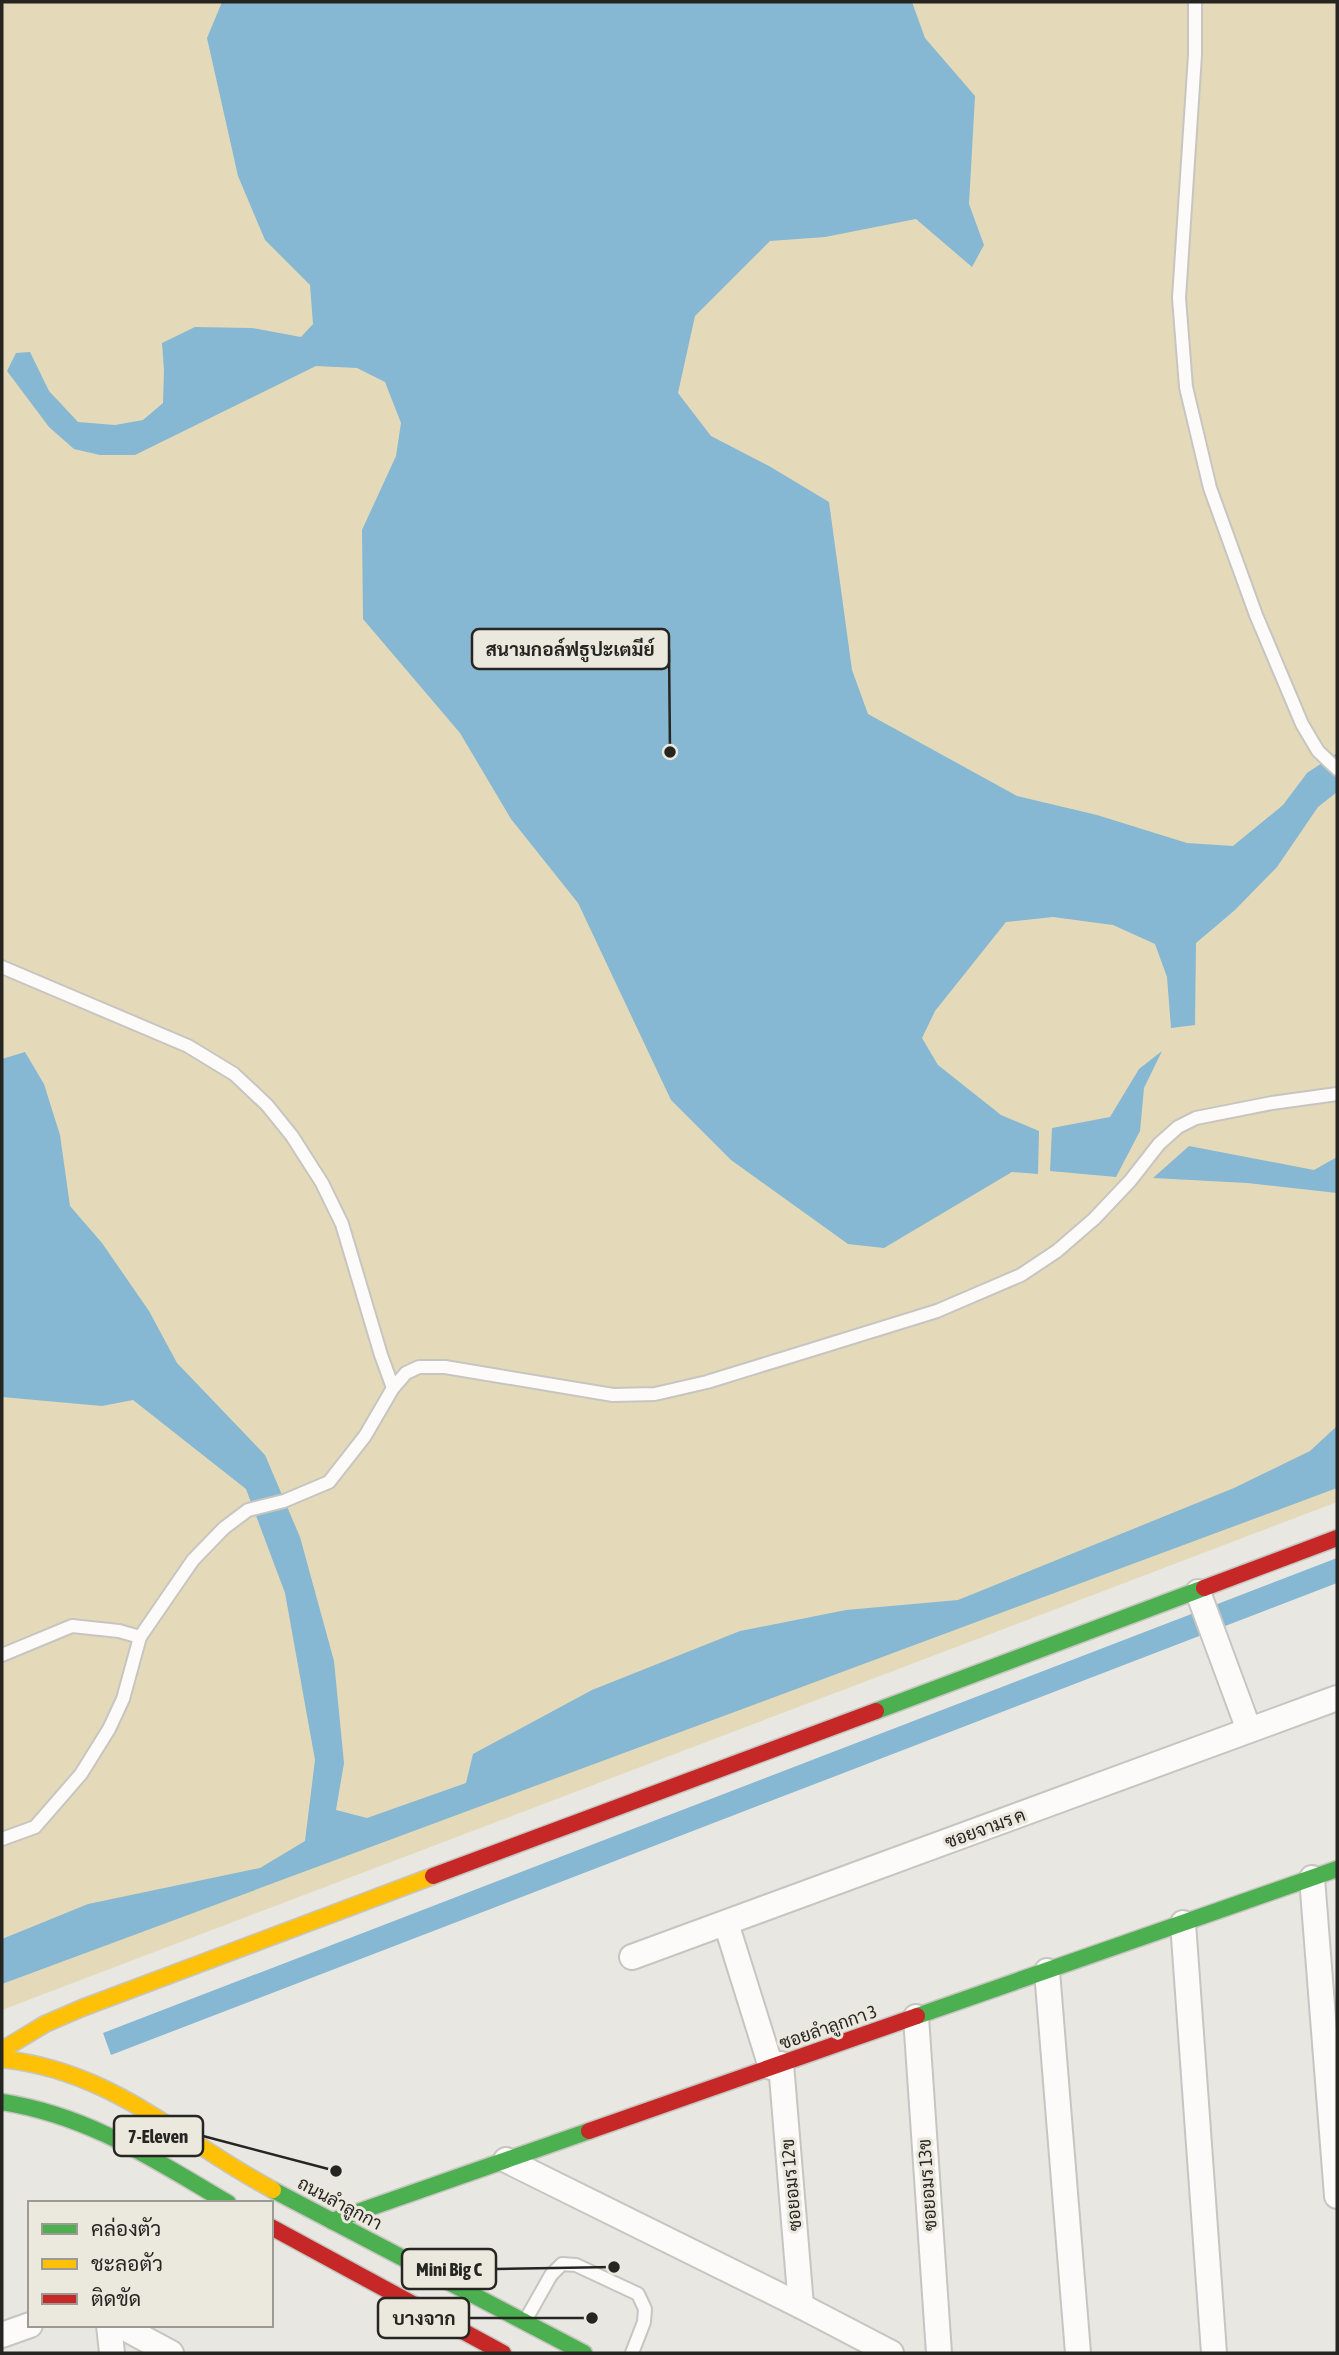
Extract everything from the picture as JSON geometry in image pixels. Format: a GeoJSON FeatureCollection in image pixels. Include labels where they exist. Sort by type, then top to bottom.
{"type":"FeatureCollection","features":[{"type":"Feature","properties":{"kind":"street"},"geometry":{"type":"LineString","coordinates":[[2,2050],[45,2024],[82,2008],[1202,1602],[1337,1538]]}},
{"type":"Feature","properties":{"kind":"street"},"geometry":{"type":"LineString","coordinates":[[1202,1602],[1249,1730]]}},
{"type":"Feature","properties":{"kind":"street","name":"ซอยจามร ค"},"geometry":{"type":"LineString","coordinates":[[632,1957],[1337,1698]]}},
{"type":"Feature","properties":{"kind":"street","name":"ซอยลำลูกกา 3"},"geometry":{"type":"LineString","coordinates":[[332,2221],[1337,1869]]}},
{"type":"Feature","properties":{"kind":"street"},"geometry":{"type":"LineString","coordinates":[[1312,1878],[1337,2196]]}},
{"type":"Feature","properties":{"kind":"street","name":"ซอยอมร 12ข"},"geometry":{"type":"LineString","coordinates":[[726,1923],[776,2065],[801,2306]]}},
{"type":"Feature","properties":{"kind":"street"},"geometry":{"type":"LineString","coordinates":[[1183,1923],[1214,2353]]}},
{"type":"Feature","properties":{"kind":"street"},"geometry":{"type":"LineString","coordinates":[[1047,1971],[1077,2353]]}},
{"type":"Feature","properties":{"kind":"street","name":"ซอยอมร 13ข"},"geometry":{"type":"LineString","coordinates":[[916,2017],[939,2353]]}},
{"type":"Feature","properties":{"kind":"street","name":"ถนนลำลูกกา"},"geometry":{"type":"LineString","coordinates":[[2,2059],[31,2062],[68,2072],[119,2095],[266,2186],[584,2353]]}},
{"type":"Feature","properties":{"kind":"street"},"geometry":{"type":"LineString","coordinates":[[2,2102],[31,2105],[92,2126],[224,2201]]}},
{"type":"Feature","properties":{"kind":"street"},"geometry":{"type":"LineString","coordinates":[[506,2160],[891,2353]]}},
{"type":"Feature","properties":{"kind":"street"},"geometry":{"type":"LineString","coordinates":[[275,2232],[503,2353]]}},
{"type":"Feature","properties":{"kind":"street"},"geometry":{"type":"LineString","coordinates":[[2,2335],[28,2326]]}},
{"type":"Feature","properties":{"kind":"street"},"geometry":{"type":"LineString","coordinates":[[110,2327],[112,2353]]}},
{"type":"Feature","properties":{"kind":"street"},"geometry":{"type":"LineString","coordinates":[[123,2327],[172,2353]]}},
{"type":"Feature","properties":{"kind":"lane"},"geometry":{"type":"LineString","coordinates":[[1195,2],[1195,55],[1179,298],[1186,387],[1210,488],[1246,590],[1302,724],[1318,751],[1337,769]]}},
{"type":"Feature","properties":{"kind":"lane"},"geometry":{"type":"LineString","coordinates":[[2,967],[188,1046],[234,1074],[267,1105],[307,1159],[342,1224],[393,1388]]}},
{"type":"Feature","properties":{"kind":"lane"},"geometry":{"type":"LineString","coordinates":[[2,1839],[35,1827],[81,1774],[109,1729],[123,1699],[140,1637],[193,1560],[224,1528],[248,1510],[302,1495],[329,1482],[365,1436],[393,1388],[406,1373],[419,1367],[445,1367],[613,1395],[655,1394],[707,1382],[937,1311],[1021,1275],[1057,1251],[1094,1219],[1130,1181],[1159,1144],[1178,1127],[1196,1118],[1337,1094]]}},
{"type":"Feature","properties":{"kind":"lane"},"geometry":{"type":"LineString","coordinates":[[2,1655],[72,1626],[119,1631],[140,1637]]}},
{"type":"Feature","properties":{"kind":"lane"},"geometry":{"type":"LineString","coordinates":[[525,2322],[551,2275],[562,2264],[576,2265],[638,2294],[645,2309],[644,2322],[632,2353]]}},
{"type":"Feature","properties":{"kind":"shaded area"},"geometry":{"type":"Polygon","coordinates":[[[2,2],[1337,2],[1337,1502],[2,2010],[2,2]]]}},
{"type":"Feature","properties":{"kind":"water"},"geometry":{"type":"Polygon","coordinates":[[[222,2],[912,2],[925,38],[975,96],[969,204],[984,245],[972,267],[916,219],[825,237],[770,241],[695,316],[678,393],[711,436],[769,466],[829,502],[852,670],[868,714],[1017,796],[1097,815],[1187,843],[1233,846],[1283,805],[1307,773],[1337,753],[1337,792],[1318,807],[1277,867],[1235,910],[1196,943],[1195,1025],[1171,1028],[1167,977],[1155,944],[1113,925],[1053,917],[1006,922],[935,1011],[922,1038],[938,1065],[1001,1115],[1039,1131],[1038,1174],[1012,1172],[884,1248],[848,1244],[731,1160],[671,1100],[578,903],[511,819],[460,733],[363,619],[362,530],[396,456],[401,423],[385,382],[357,368],[316,366],[135,455],[100,455],[74,449],[49,427],[7,371],[16,353],[30,352],[49,391],[78,422],[115,425],[143,420],[163,403],[162,343],[195,327],[252,328],[301,337],[313,324],[310,285],[265,240],[238,176],[207,38],[222,2]]]}},
{"type":"Feature","properties":{"kind":"water"},"geometry":{"type":"Polygon","coordinates":[[[1162,1051],[1144,1088],[1140,1131],[1116,1177],[1050,1171],[1052,1128],[1110,1117],[1139,1069],[1162,1051]]]}},
{"type":"Feature","properties":{"kind":"water"},"geometry":{"type":"Polygon","coordinates":[[[25,1052],[44,1084],[60,1135],[70,1206],[102,1243],[149,1311],[177,1363],[265,1455],[300,1537],[334,1661],[344,1763],[336,1810],[367,1818],[466,1783],[473,1754],[592,1690],[740,1631],[846,1610],[958,1600],[1234,1488],[1310,1451],[1337,1426],[1337,1488],[2,1984],[2,1939],[88,1904],[260,1868],[305,1841],[315,1760],[285,1593],[246,1489],[133,1400],[102,1406],[2,1397],[2,1059],[25,1052]]]}},
{"type":"Feature","properties":{"kind":"water"},"geometry":{"type":"Polygon","coordinates":[[[1189,1146],[1314,1170],[1337,1157],[1337,1193],[1247,1183],[1153,1178],[1189,1146]]]}},
{"type":"Feature","properties":{"kind":"water"},"geometry":{"type":"Polygon","coordinates":[[[1337,1558],[1337,1583],[111,2055],[103,2033],[1337,1558]]]}},
{"type":"Feature","properties":{"kind":"traffic: fast"},"geometry":{"type":"LineString","coordinates":[[876,1711],[1204,1588]]}},
{"type":"Feature","properties":{"kind":"traffic: fast"},"geometry":{"type":"LineString","coordinates":[[917,2016],[1337,1869]]}},
{"type":"Feature","properties":{"kind":"traffic: fast"},"geometry":{"type":"LineString","coordinates":[[2,2102],[64,2118],[120,2141],[225,2201]]}},
{"type":"Feature","properties":{"kind":"traffic: fast"},"geometry":{"type":"LineString","coordinates":[[332,2221],[589,2131]]}},
{"type":"Feature","properties":{"kind":"traffic: fast"},"geometry":{"type":"LineString","coordinates":[[273,2190],[584,2353]]}},
{"type":"Feature","properties":{"kind":"traffic: slow"},"geometry":{"type":"LineString","coordinates":[[2,2050],[45,2024],[82,2008],[433,1876]]}},
{"type":"Feature","properties":{"kind":"traffic: slow"},"geometry":{"type":"LineString","coordinates":[[2,2059],[42,2066],[112,2093],[273,2190]]}},
{"type":"Feature","properties":{"kind":"traffic: jam"},"geometry":{"type":"LineString","coordinates":[[1204,1588],[1337,1538]]}},
{"type":"Feature","properties":{"kind":"traffic: jam"},"geometry":{"type":"LineString","coordinates":[[433,1876],[876,1711]]}},
{"type":"Feature","properties":{"kind":"traffic: jam"},"geometry":{"type":"LineString","coordinates":[[589,2131],[917,2016]]}},
{"type":"Feature","properties":{"kind":"traffic: jam"},"geometry":{"type":"LineString","coordinates":[[273,2228],[503,2353]]}},
{"type":"Feature","properties":{"kind":"place","name":"สนามกอล์ฟธูปะเตมีย์"},"geometry":{"type":"Point","coordinates":[670,752]}},
{"type":"Feature","properties":{"kind":"place","name":"7-Eleven"},"geometry":{"type":"Point","coordinates":[336,2171]}},
{"type":"Feature","properties":{"kind":"place","name":"Mini Big C"},"geometry":{"type":"Point","coordinates":[614,2267]}},
{"type":"Feature","properties":{"kind":"place","name":"บางจาก"},"geometry":{"type":"Point","coordinates":[592,2318]}}]}
